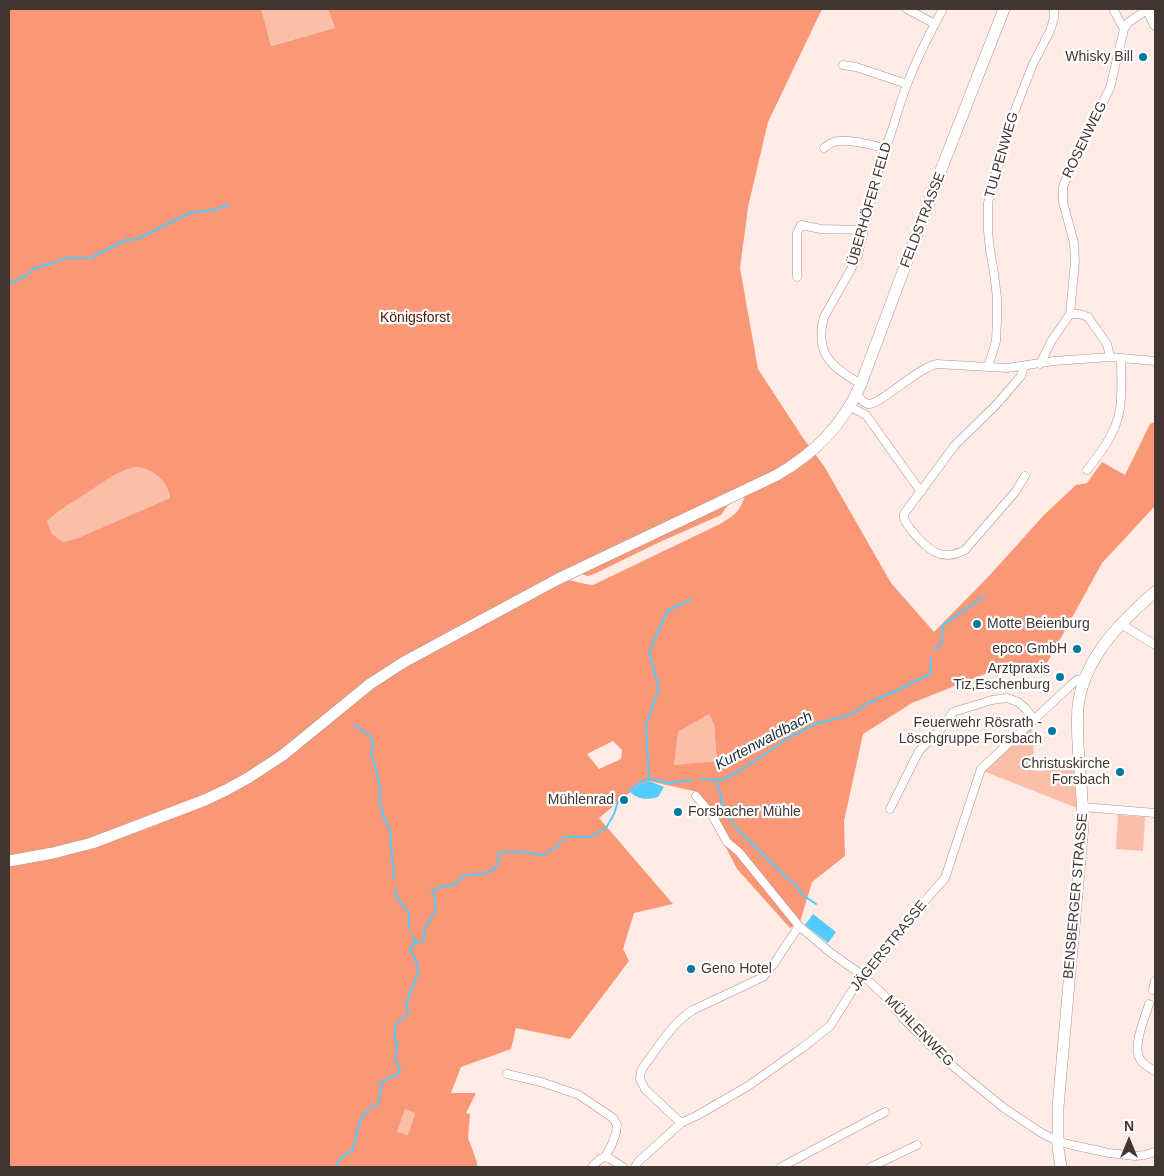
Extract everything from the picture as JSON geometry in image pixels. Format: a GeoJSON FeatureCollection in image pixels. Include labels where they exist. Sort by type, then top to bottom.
{"type":"FeatureCollection","features":[{"type":"Feature","properties":{"kind":"main road","name":"FELDSTRASSE"},"geometry":{"type":"LineString","coordinates":[[9,861],[53,853],[92,843],[226,790],[260,771],[283,755],[370,684],[393,668],[558,579],[777,475],[804,458],[835,427],[859,389],[1004,9]]}},
{"type":"Feature","properties":{"kind":"main road"},"geometry":{"type":"LineString","coordinates":[[1148,9],[1155,24]]}},
{"type":"Feature","properties":{"kind":"main road","name":"BENSBERGER STRASSE"},"geometry":{"type":"LineString","coordinates":[[1061,1167],[1058,1155],[1057,1125],[1082,844],[1083,807],[1077,724],[1079,700],[1084,679],[1097,655],[1121,624],[1155,592]]}},
{"type":"Feature","properties":{"kind":"street"},"geometry":{"type":"LineString","coordinates":[[907,9],[935,24]]}},
{"type":"Feature","properties":{"kind":"street","name":"ÜBERHÖFER FELD"},"geometry":{"type":"LineString","coordinates":[[871,405],[862,401],[859,389],[825,354],[822,346],[821,332],[824,317],[858,254],[880,161],[886,149],[907,84],[943,9]]}},
{"type":"Feature","properties":{"kind":"street","name":"TULPENWEG"},"geometry":{"type":"LineString","coordinates":[[988,368],[996,341],[997,320],[996,290],[988,231],[988,203],[1015,110],[1033,64],[1050,31],[1054,18],[1054,9]]}},
{"type":"Feature","properties":{"kind":"street"},"geometry":{"type":"LineString","coordinates":[[1113,9],[1124,29],[1129,22],[1148,9]]}},
{"type":"Feature","properties":{"kind":"street","name":"ROSENWEG"},"geometry":{"type":"LineString","coordinates":[[1040,364],[1052,340],[1070,314],[1075,262],[1074,242],[1063,202],[1063,187],[1073,162],[1110,88],[1124,29]]}},
{"type":"Feature","properties":{"kind":"street"},"geometry":{"type":"LineString","coordinates":[[843,65],[856,67],[907,84]]}},
{"type":"Feature","properties":{"kind":"street"},"geometry":{"type":"LineString","coordinates":[[824,148],[835,141],[868,144],[886,149]]}},
{"type":"Feature","properties":{"kind":"street"},"geometry":{"type":"LineString","coordinates":[[797,277],[797,233],[801,225],[821,229],[864,230]]}},
{"type":"Feature","properties":{"kind":"street"},"geometry":{"type":"LineString","coordinates":[[1070,314],[1080,314],[1088,317],[1107,344],[1110,357]]}},
{"type":"Feature","properties":{"kind":"street"},"geometry":{"type":"LineString","coordinates":[[866,415],[871,405],[929,365],[943,363],[1007,368],[1054,361],[1110,357],[1155,360]]}},
{"type":"Feature","properties":{"kind":"street"},"geometry":{"type":"LineString","coordinates":[[1087,470],[1102,452],[1118,418],[1121,398],[1121,358]]}},
{"type":"Feature","properties":{"kind":"street"},"geometry":{"type":"LineString","coordinates":[[1024,366],[1022,376],[983,419],[955,445],[904,514],[904,520],[929,550],[940,554],[958,554],[965,550],[1016,491],[1025,476]]}},
{"type":"Feature","properties":{"kind":"street"},"geometry":{"type":"LineString","coordinates":[[849,406],[866,415],[921,492]]}},
{"type":"Feature","properties":{"kind":"street"},"geometry":{"type":"LineString","coordinates":[[1121,624],[1155,645]]}},
{"type":"Feature","properties":{"kind":"street","name":"JÄGERSTRASSE"},"geometry":{"type":"LineString","coordinates":[[635,1167],[638,1162],[681,1123],[748,1086],[830,1026],[862,975],[945,878],[980,769],[1077,680],[1084,679]]}},
{"type":"Feature","properties":{"kind":"street"},"geometry":{"type":"LineString","coordinates":[[890,809],[919,751],[941,729],[953,712],[992,700],[1007,698],[1018,702],[1034,719]]}},
{"type":"Feature","properties":{"kind":"street","name":"MÜHLENWEG"},"geometry":{"type":"LineString","coordinates":[[696,796],[712,815],[727,842],[749,863],[799,926],[831,953],[862,975],[883,994],[902,1017],[944,1060],[1004,1108],[1057,1141],[1109,1153],[1134,1156],[1155,1152]]}},
{"type":"Feature","properties":{"kind":"street"},"geometry":{"type":"LineString","coordinates":[[1083,807],[1155,813]]}},
{"type":"Feature","properties":{"kind":"street"},"geometry":{"type":"LineString","coordinates":[[681,1123],[645,1089],[640,1079],[641,1071],[669,1033],[687,1014],[763,977],[799,926]]}},
{"type":"Feature","properties":{"kind":"street"},"geometry":{"type":"LineString","coordinates":[[1154,990],[1155,981]]}},
{"type":"Feature","properties":{"kind":"street"},"geometry":{"type":"LineString","coordinates":[[1149,1004],[1138,1040],[1137,1052],[1142,1062],[1155,1071]]}},
{"type":"Feature","properties":{"kind":"street"},"geometry":{"type":"LineString","coordinates":[[506,1074],[541,1082],[579,1094],[613,1118],[617,1125],[616,1133],[605,1158]]}},
{"type":"Feature","properties":{"kind":"street"},"geometry":{"type":"LineString","coordinates":[[781,1167],[885,1112]]}},
{"type":"Feature","properties":{"kind":"street"},"geometry":{"type":"LineString","coordinates":[[871,1167],[918,1145]]}},
{"type":"Feature","properties":{"kind":"street"},"geometry":{"type":"LineString","coordinates":[[592,1167],[602,1158],[609,1158],[623,1167]]}},
{"type":"Feature","properties":{"kind":"shaded area"},"geometry":{"type":"Polygon","coordinates":[[[261,9],[328,9],[335,28],[270,46],[261,9]]]}},
{"type":"Feature","properties":{"kind":"shaded area"},"geometry":{"type":"Polygon","coordinates":[[[136,467],[147,469],[160,477],[168,489],[170,498],[78,538],[62,542],[52,534],[47,521],[110,477],[136,467]]]}},
{"type":"Feature","properties":{"kind":"shaded area"},"geometry":{"type":"Polygon","coordinates":[[[709,714],[714,724],[717,761],[674,765],[678,732],[709,714]]]}},
{"type":"Feature","properties":{"kind":"shaded area"},"geometry":{"type":"Polygon","coordinates":[[[1032,727],[1035,771],[1074,768],[1077,808],[983,771],[1032,727]]]}},
{"type":"Feature","properties":{"kind":"shaded area"},"geometry":{"type":"Polygon","coordinates":[[[1118,815],[1145,817],[1143,851],[1116,849],[1118,815]]]}},
{"type":"Feature","properties":{"kind":"shaded area"},"geometry":{"type":"Polygon","coordinates":[[[405,1109],[415,1112],[408,1135],[397,1132],[405,1109]]]}},
{"type":"Feature","properties":{"kind":"green space","name":"Königsforst"},"geometry":{"type":"Polygon","coordinates":[[[9,9],[261,9],[271,46],[335,28],[328,9],[822,9],[768,122],[748,207],[740,268],[758,369],[803,438],[824,466],[891,583],[934,632],[989,576],[1044,515],[1076,485],[1087,483],[1102,462],[1125,475],[1150,424],[1155,422],[1155,506],[1102,563],[1041,674],[1023,664],[985,674],[912,703],[863,734],[844,821],[845,856],[812,882],[800,922],[790,928],[737,869],[698,792],[649,781],[639,785],[599,818],[673,904],[634,913],[623,949],[629,961],[570,1039],[516,1028],[511,1049],[461,1067],[451,1093],[476,1093],[466,1113],[470,1114],[468,1138],[477,1167],[9,1167],[9,9]],[[136,467],[104,481],[47,521],[52,534],[63,542],[78,538],[170,498],[163,481],[156,474],[144,468],[136,467]],[[745,495],[730,502],[721,515],[594,574],[588,576],[579,573],[565,579],[593,585],[720,524],[736,512],[745,495]],[[709,714],[678,732],[674,765],[717,761],[714,724],[709,714]],[[613,741],[587,754],[599,769],[621,759],[622,750],[613,741]],[[405,1109],[397,1132],[408,1135],[415,1113],[405,1109]]]}},
{"type":"Feature","properties":{"kind":"water"},"geometry":{"type":"Polygon","coordinates":[[[649,781],[664,787],[658,797],[643,799],[630,792],[639,785],[649,781]]]}},
{"type":"Feature","properties":{"kind":"water"},"geometry":{"type":"Polygon","coordinates":[[[813,914],[836,932],[828,943],[805,925],[813,914]]]}},
{"type":"Feature","properties":{"kind":"waterway"},"geometry":{"type":"LineString","coordinates":[[9,283],[24,277],[35,268],[64,258],[90,258],[126,240],[135,240],[189,213],[213,210],[229,205]]}},
{"type":"Feature","properties":{"kind":"waterway","name":"Kurtenwaldbach"},"geometry":{"type":"LineString","coordinates":[[934,650],[941,644],[943,625],[984,597]]}},
{"type":"Feature","properties":{"kind":"waterway"},"geometry":{"type":"LineString","coordinates":[[649,779],[646,725],[659,688],[649,652],[668,610],[691,600]]}},
{"type":"Feature","properties":{"kind":"waterway","name":"Kurtenwaldbach"},"geometry":{"type":"LineString","coordinates":[[701,779],[722,780],[738,772],[793,735],[817,723],[840,718],[855,712],[868,703],[930,674],[931,658]]}},
{"type":"Feature","properties":{"kind":"waterway"},"geometry":{"type":"LineString","coordinates":[[354,725],[371,738],[373,746],[371,753],[380,789],[380,803],[390,831],[394,879]]}},
{"type":"Feature","properties":{"kind":"waterway","name":"Kurtenwaldbach"},"geometry":{"type":"LineString","coordinates":[[629,791],[647,779],[655,779],[665,783],[692,780]]}},
{"type":"Feature","properties":{"kind":"waterway"},"geometry":{"type":"LineString","coordinates":[[716,782],[720,792],[723,811],[739,831],[794,883],[804,896],[816,904]]}},
{"type":"Feature","properties":{"kind":"waterway","name":"Kurtenwaldbach"},"geometry":{"type":"LineString","coordinates":[[337,1167],[339,1160],[353,1149],[359,1124],[367,1110],[376,1105],[380,1099],[381,1082],[398,1074],[400,1069],[395,1059],[398,1043],[395,1041],[395,1029],[399,1021],[407,1015],[408,1008],[406,1003],[418,971],[417,963],[410,949],[412,945],[424,940],[424,930],[436,909],[432,892],[440,887],[455,884],[462,876],[492,871],[496,867],[501,852],[543,855],[556,847],[564,837],[590,837],[606,828],[614,814],[619,798]]}},
{"type":"Feature","properties":{"kind":"waterway"},"geometry":{"type":"LineString","coordinates":[[395,888],[397,898],[409,913],[409,929]]}},
{"type":"Feature","properties":{"kind":"waterway"},"geometry":{"type":"LineString","coordinates":[[413,935],[415,942]]}},
{"type":"Feature","properties":{"kind":"place","name":"Whisky Bill"},"geometry":{"type":"Point","coordinates":[1143,57]}},
{"type":"Feature","properties":{"kind":"place","name":"Motte Beienburg"},"geometry":{"type":"Point","coordinates":[977,624]}},
{"type":"Feature","properties":{"kind":"place","name":"epco GmbH"},"geometry":{"type":"Point","coordinates":[1077,649]}},
{"type":"Feature","properties":{"kind":"place","name":"Arztpraxis Tiz,Eschenburg"},"geometry":{"type":"Point","coordinates":[1060,677]}},
{"type":"Feature","properties":{"kind":"place","name":"Feuerwehr Rösrath - Löschgruppe Forsbach"},"geometry":{"type":"Point","coordinates":[1052,731]}},
{"type":"Feature","properties":{"kind":"place","name":"Christuskirche Forsbach"},"geometry":{"type":"Point","coordinates":[1120,772]}},
{"type":"Feature","properties":{"kind":"place","name":"Mühlenrad"},"geometry":{"type":"Point","coordinates":[624,800]}},
{"type":"Feature","properties":{"kind":"place","name":"Forsbacher Mühle"},"geometry":{"type":"Point","coordinates":[678,812]}},
{"type":"Feature","properties":{"kind":"place","name":"Geno Hotel"},"geometry":{"type":"Point","coordinates":[691,969]}}]}
